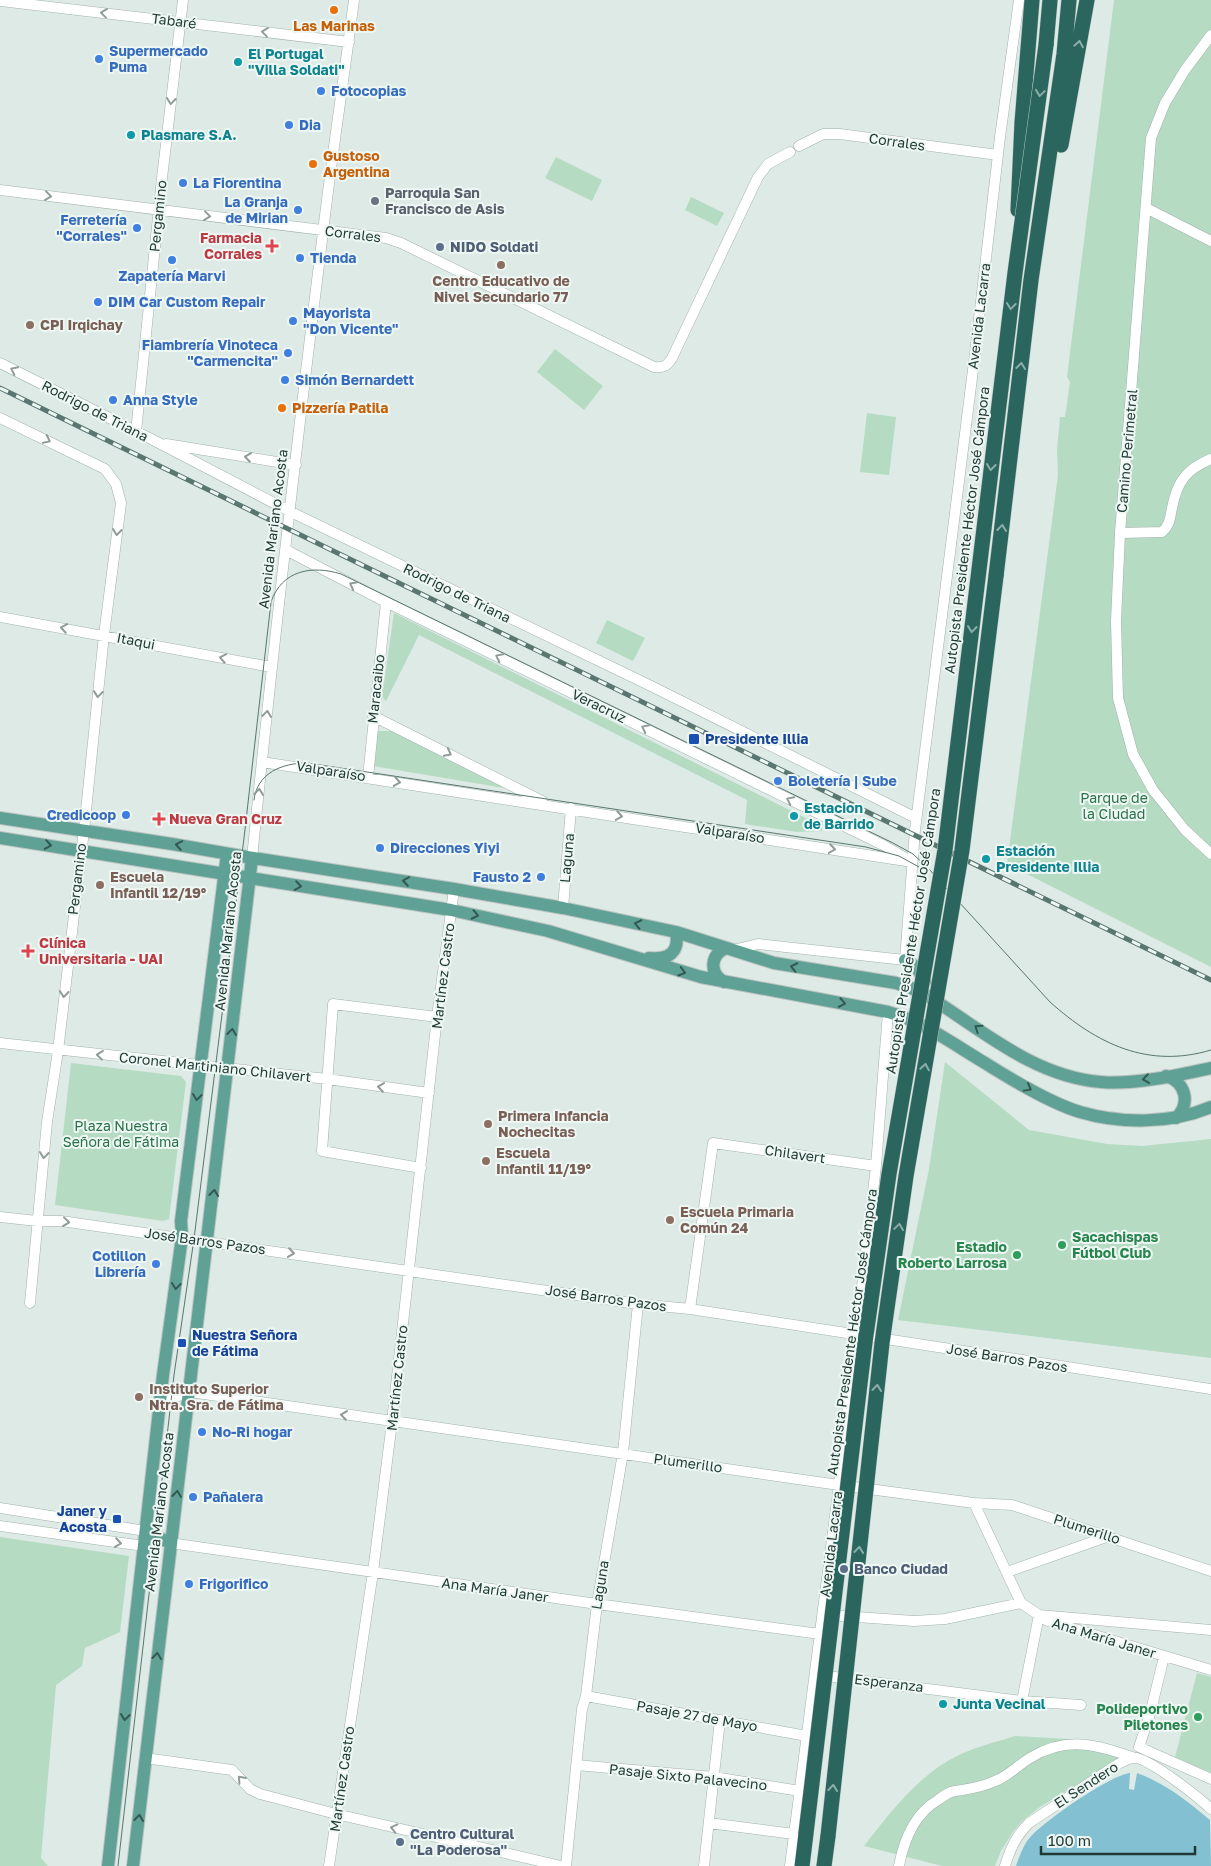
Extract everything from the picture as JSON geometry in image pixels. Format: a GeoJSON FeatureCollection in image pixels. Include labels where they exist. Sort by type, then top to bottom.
{"type":"FeatureCollection","features":[{"type":"Feature","properties":{"kind":"highway"},"geometry":{"type":"LineString","coordinates":[[1015,273],[1022,123],[1032,0]]}},
{"type":"Feature","properties":{"kind":"highway","name":"Autopista Presidente Héctor José Cámpora"},"geometry":{"type":"LineString","coordinates":[[802,1866],[800,1834],[865,1342],[889,1174],[945,850],[1015,273],[1042,82],[1050,0]]}},
{"type":"Feature","properties":{"kind":"highway"},"geometry":{"type":"LineString","coordinates":[[824,1866],[882,1343],[906,1176],[962,850],[1032,280],[1064,54],[1068,0]]}},
{"type":"Feature","properties":{"kind":"highway"},"geometry":{"type":"LineString","coordinates":[[1032,280],[1048,217],[1087,0]]}},
{"type":"Feature","properties":{"kind":"main road"},"geometry":{"type":"LineString","coordinates":[[0,818],[454,889],[563,908],[676,932],[759,959],[805,969],[896,983],[919,991],[931,998],[1018,1056],[1048,1070],[1076,1079],[1126,1082],[1211,1068]]}},
{"type":"Feature","properties":{"kind":"main road"},"geometry":{"type":"LineString","coordinates":[[0,838],[451,910],[548,931],[681,972],[904,1016],[928,1028],[1026,1086],[1066,1107],[1080,1112],[1121,1119],[1176,1118],[1211,1107]]}},
{"type":"Feature","properties":{"kind":"main road","name":"Avenida Mariano Acosta"},"geometry":{"type":"LineString","coordinates":[[108,1866],[144,1546],[182,1237],[181,1221],[227,854]]}},
{"type":"Feature","properties":{"kind":"main road","name":"Avenida Mariano Acosta"},"geometry":{"type":"LineString","coordinates":[[134,1866],[170,1543],[208,1242],[252,858]]}},
{"type":"Feature","properties":{"kind":"main road"},"geometry":{"type":"LineString","coordinates":[[638,958],[662,959],[668,956],[675,949],[678,940],[676,932]]}},
{"type":"Feature","properties":{"kind":"main road"},"geometry":{"type":"LineString","coordinates":[[725,982],[718,978],[713,970],[713,962],[720,950],[729,949]]}},
{"type":"Feature","properties":{"kind":"main road"},"geometry":{"type":"LineString","coordinates":[[905,960],[917,968],[925,980],[931,998]]}},
{"type":"Feature","properties":{"kind":"main road"},"geometry":{"type":"LineString","coordinates":[[1166,1076],[1176,1080],[1184,1092],[1184,1106],[1176,1118]]}},
{"type":"Feature","properties":{"kind":"main road"},"geometry":{"type":"LineString","coordinates":[[146,1531],[170,1543]]}},
{"type":"Feature","properties":{"kind":"main road"},"geometry":{"type":"LineString","coordinates":[[144,1546],[170,1543]]}},
{"type":"Feature","properties":{"kind":"street","name":"Pergamino"},"geometry":{"type":"LineString","coordinates":[[136,432],[183,0]]}},
{"type":"Feature","properties":{"kind":"street","name":"Avenida Mariano Acosta"},"geometry":{"type":"LineString","coordinates":[[252,858],[271,667],[291,512],[323,231],[354,0]]}},
{"type":"Feature","properties":{"kind":"street","name":"Avenida Lacarra"},"geometry":{"type":"LineString","coordinates":[[905,960],[916,818],[1019,0]]}},
{"type":"Feature","properties":{"kind":"street","name":"Tabaré"},"geometry":{"type":"LineString","coordinates":[[0,1],[349,42]]}},
{"type":"Feature","properties":{"kind":"street","name":"Camino Perimetral"},"geometry":{"type":"LineString","coordinates":[[1211,36],[1185,70],[1165,103],[1152,138],[1120,533],[1116,621],[1118,698],[1133,754],[1153,790],[1185,830],[1211,854]]}},
{"type":"Feature","properties":{"kind":"street","name":"Corrales"},"geometry":{"type":"LineString","coordinates":[[800,146],[823,134],[840,134],[998,155]]}},
{"type":"Feature","properties":{"kind":"street","name":"Corrales"},"geometry":{"type":"LineString","coordinates":[[0,190],[323,231],[371,235],[401,243],[579,331],[654,367],[661,368],[668,366],[758,177],[768,164],[790,152]]}},
{"type":"Feature","properties":{"kind":"street"},"geometry":{"type":"LineString","coordinates":[[1146,208],[1211,241]]}},
{"type":"Feature","properties":{"kind":"street","name":"Rodrigo de Triana"},"geometry":{"type":"LineString","coordinates":[[0,363],[291,512],[651,686],[916,818]]}},
{"type":"Feature","properties":{"kind":"street","name":"Pergamino"},"geometry":{"type":"LineString","coordinates":[[2,418],[105,469],[116,484],[121,502],[104,635],[84,830],[80,850],[58,1051],[47,1122],[30,1303]]}},
{"type":"Feature","properties":{"kind":"street"},"geometry":{"type":"LineString","coordinates":[[157,442],[296,465]]}},
{"type":"Feature","properties":{"kind":"street"},"geometry":{"type":"LineString","coordinates":[[1120,533],[1162,532],[1168,526],[1176,492],[1185,474],[1198,464],[1211,459]]}},
{"type":"Feature","properties":{"kind":"street","name":"Veracruz"},"geometry":{"type":"LineString","coordinates":[[286,550],[386,602],[885,846],[912,862]]}},
{"type":"Feature","properties":{"kind":"street","name":"Maracaibo"},"geometry":{"type":"LineString","coordinates":[[368,777],[386,602]]}},
{"type":"Feature","properties":{"kind":"street","name":"Itaqui"},"geometry":{"type":"LineString","coordinates":[[0,617],[271,667]]}},
{"type":"Feature","properties":{"kind":"street","name":"Valparaíso"},"geometry":{"type":"LineString","coordinates":[[373,716],[548,805]]}},
{"type":"Feature","properties":{"kind":"street","name":"Valparaíso"},"geometry":{"type":"LineString","coordinates":[[262,762],[571,808],[912,862]]}},
{"type":"Feature","properties":{"kind":"street","name":"Laguna"},"geometry":{"type":"LineString","coordinates":[[563,908],[571,808]]}},
{"type":"Feature","properties":{"kind":"street","name":"Martínez Castro"},"geometry":{"type":"LineString","coordinates":[[329,1866],[373,1572],[392,1422],[437,1017],[454,889]]}},
{"type":"Feature","properties":{"kind":"street"},"geometry":{"type":"LineString","coordinates":[[729,949],[758,944],[905,960]]}},
{"type":"Feature","properties":{"kind":"street"},"geometry":{"type":"LineString","coordinates":[[421,1168],[322,1152],[333,1004],[437,1017]]}},
{"type":"Feature","properties":{"kind":"street","name":"Avenida Lacarra"},"geometry":{"type":"LineString","coordinates":[[790,1866],[800,1834],[800,1791],[839,1485],[876,1166],[888,1012]]}},
{"type":"Feature","properties":{"kind":"street","name":"Coronel Martiniano Chilavert"},"geometry":{"type":"LineString","coordinates":[[0,1043],[58,1051],[327,1079],[429,1093]]}},
{"type":"Feature","properties":{"kind":"street","name":"Chilavert"},"geometry":{"type":"LineString","coordinates":[[690,1308],[713,1143],[876,1166]]}},
{"type":"Feature","properties":{"kind":"street","name":"José Barros Pazos"},"geometry":{"type":"LineString","coordinates":[[0,1217],[37,1221],[61,1221],[638,1304],[690,1308],[1211,1390]]}},
{"type":"Feature","properties":{"kind":"street","name":"Laguna"},"geometry":{"type":"LineString","coordinates":[[566,1866],[582,1709],[586,1696],[596,1604],[623,1453],[638,1304]]}},
{"type":"Feature","properties":{"kind":"street"},"geometry":{"type":"LineString","coordinates":[[161,1406],[171,1399],[189,1392]]}},
{"type":"Feature","properties":{"kind":"street","name":"Plumerillo"},"geometry":{"type":"LineString","coordinates":[[189,1392],[839,1485],[974,1503],[1012,1505],[1211,1571]]}},
{"type":"Feature","properties":{"kind":"street"},"geometry":{"type":"LineString","coordinates":[[822,1615],[914,1621],[945,1619],[1021,1603],[974,1503]]}},
{"type":"Feature","properties":{"kind":"street"},"geometry":{"type":"LineString","coordinates":[[0,1508],[146,1531]]}},
{"type":"Feature","properties":{"kind":"street"},"geometry":{"type":"LineString","coordinates":[[13,1528],[16,1511]]}},
{"type":"Feature","properties":{"kind":"street"},"geometry":{"type":"LineString","coordinates":[[0,1526],[144,1546]]}},
{"type":"Feature","properties":{"kind":"street"},"geometry":{"type":"LineString","coordinates":[[1006,1572],[1109,1536]]}},
{"type":"Feature","properties":{"kind":"street","name":"Ana María Janer"},"geometry":{"type":"LineString","coordinates":[[170,1543],[820,1634]]}},
{"type":"Feature","properties":{"kind":"street","name":"Ana María Janer"},"geometry":{"type":"LineString","coordinates":[[1021,1603],[1048,1621],[1130,1644],[1164,1657],[1211,1670]]}},
{"type":"Feature","properties":{"kind":"street"},"geometry":{"type":"LineString","coordinates":[[1022,1701],[1039,1615],[1211,1630]]}},
{"type":"Feature","properties":{"kind":"street"},"geometry":{"type":"LineString","coordinates":[[1164,1657],[1150,1714],[1139,1747],[1211,1779]]}},
{"type":"Feature","properties":{"kind":"street","name":"Esperanza"},"geometry":{"type":"LineString","coordinates":[[815,1674],[1022,1701],[1081,1705]]}},
{"type":"Feature","properties":{"kind":"street","name":"Pasaje 27 de Mayo"},"geometry":{"type":"LineString","coordinates":[[586,1696],[807,1736]]}},
{"type":"Feature","properties":{"kind":"street"},"geometry":{"type":"LineString","coordinates":[[704,1866],[720,1720]]}},
{"type":"Feature","properties":{"kind":"street"},"geometry":{"type":"LineString","coordinates":[[899,1866],[912,1824],[928,1806],[949,1793],[1003,1778],[1032,1756],[1044,1750],[1065,1744],[1092,1745],[1135,1758]]}},
{"type":"Feature","properties":{"kind":"street"},"geometry":{"type":"LineString","coordinates":[[146,1758],[232,1770],[250,1789],[260,1794],[336,1814],[561,1866]]}},
{"type":"Feature","properties":{"kind":"street","name":"El Sendero"},"geometry":{"type":"LineString","coordinates":[[1005,1866],[1019,1833],[1029,1823],[1127,1759],[1135,1758],[1149,1764],[1198,1796],[1211,1810]]}},
{"type":"Feature","properties":{"kind":"street","name":"Pasaje Sixto Palavecino"},"geometry":{"type":"LineString","coordinates":[[576,1765],[714,1777],[800,1791]]}},
{"type":"Feature","properties":{"kind":"street"},"geometry":{"type":"LineString","coordinates":[[709,1823],[800,1834]]}},
{"type":"Feature","properties":{"kind":"green space","name":"Parque de la Ciudad"},"geometry":{"type":"Polygon","coordinates":[[[1114,0],[1211,0],[1211,967],[1007,864],[1058,475],[1057,450],[1060,417],[1065,417],[1070,382],[1067,377],[1114,0]]]}},
{"type":"Feature","properties":{"kind":"green space"},"geometry":{"type":"Polygon","coordinates":[[[556,157],[602,180],[592,201],[545,178],[556,157]]]}},
{"type":"Feature","properties":{"kind":"green space"},"geometry":{"type":"Polygon","coordinates":[[[691,197],[724,213],[717,226],[685,210],[691,197]]]}},
{"type":"Feature","properties":{"kind":"green space"},"geometry":{"type":"Polygon","coordinates":[[[555,349],[603,386],[584,410],[537,372],[555,349]]]}},
{"type":"Feature","properties":{"kind":"green space"},"geometry":{"type":"Polygon","coordinates":[[[867,413],[896,417],[889,475],[860,472],[867,413]]]}},
{"type":"Feature","properties":{"kind":"green space"},"geometry":{"type":"Polygon","coordinates":[[[394,613],[820,825],[822,831],[797,832],[745,824],[747,800],[419,635],[386,701],[382,697],[394,613]]]}},
{"type":"Feature","properties":{"kind":"green space"},"geometry":{"type":"Polygon","coordinates":[[[607,620],[645,638],[633,661],[596,643],[607,620]]]}},
{"type":"Feature","properties":{"kind":"green space"},"geometry":{"type":"Polygon","coordinates":[[[378,731],[391,731],[510,789],[373,766],[378,731]]]}},
{"type":"Feature","properties":{"kind":"green space","name":"Sacachispas Fútbol Club"},"geometry":{"type":"Polygon","coordinates":[[[945,1062],[1029,1130],[1107,1144],[1142,1146],[1211,1139],[1211,1358],[898,1320],[929,1169],[945,1062]]]}},
{"type":"Feature","properties":{"kind":"green space","name":"Plaza Nuestra Señora de Fátima"},"geometry":{"type":"Polygon","coordinates":[[[71,1063],[181,1076],[186,1082],[169,1219],[163,1221],[55,1205],[71,1063]]]}},
{"type":"Feature","properties":{"kind":"green space"},"geometry":{"type":"Polygon","coordinates":[[[0,1537],[129,1556],[120,1632],[85,1648],[82,1666],[56,1685],[41,1858],[48,1866],[0,1866],[0,1537]]]}},
{"type":"Feature","properties":{"kind":"green space","name":"Polideportivo Piletones"},"geometry":{"type":"Polygon","coordinates":[[[1197,1673],[1211,1677],[1211,1773],[1175,1757],[1197,1673]]]}},
{"type":"Feature","properties":{"kind":"green space"},"geometry":{"type":"Polygon","coordinates":[[[1015,1736],[1086,1740],[1123,1757],[1040,1807],[1022,1821],[1001,1851],[995,1866],[942,1866],[864,1846],[906,1796],[930,1773],[957,1756],[1015,1736]]]}},
{"type":"Feature","properties":{"kind":"water"},"geometry":{"type":"Polygon","coordinates":[[[1130,1773],[1129,1789],[1134,1790],[1137,1773],[1166,1787],[1210,1820],[1211,1866],[1016,1866],[1027,1841],[1045,1823],[1107,1782],[1130,1773]]]}},
{"type":"Feature","properties":{"kind":"tram line"},"geometry":{"type":"LineString","coordinates":[[118,1866],[174,1375],[194,1239],[244,838],[271,602],[282,583],[290,577],[309,570],[330,571],[341,574],[913,854],[1050,1002],[1086,1030],[1105,1041],[1124,1049],[1166,1056],[1188,1055],[1211,1050]]}},
{"type":"Feature","properties":{"kind":"tram line"},"geometry":{"type":"LineString","coordinates":[[254,800],[260,783],[272,771],[289,765],[307,763],[866,847],[899,856],[919,867]]}},
{"type":"Feature","properties":{"kind":"railway"},"geometry":{"type":"LineString","coordinates":[[0,388],[1211,980]]}},
{"type":"Feature","properties":{"kind":"place","name":"Las Marinas"},"geometry":{"type":"Point","coordinates":[334,10]}},
{"type":"Feature","properties":{"kind":"place","name":"Supermercado Puma"},"geometry":{"type":"Point","coordinates":[99,59]}},
{"type":"Feature","properties":{"kind":"place","name":"El Portugal \"Villa Soldati\""},"geometry":{"type":"Point","coordinates":[238,62]}},
{"type":"Feature","properties":{"kind":"place","name":"Fotocopias"},"geometry":{"type":"Point","coordinates":[321,91]}},
{"type":"Feature","properties":{"kind":"place","name":"Dia"},"geometry":{"type":"Point","coordinates":[289,125]}},
{"type":"Feature","properties":{"kind":"place","name":"Plasmare S.A."},"geometry":{"type":"Point","coordinates":[131,135]}},
{"type":"Feature","properties":{"kind":"place","name":"Gustoso Argentina"},"geometry":{"type":"Point","coordinates":[313,164]}},
{"type":"Feature","properties":{"kind":"place","name":"La Fiorentina"},"geometry":{"type":"Point","coordinates":[183,183]}},
{"type":"Feature","properties":{"kind":"place","name":"Parroquia San Francisco de Asis"},"geometry":{"type":"Point","coordinates":[375,201]}},
{"type":"Feature","properties":{"kind":"place","name":"La Granja de Mirian"},"geometry":{"type":"Point","coordinates":[298,210]}},
{"type":"Feature","properties":{"kind":"place","name":"Ferretería \"Corrales\""},"geometry":{"type":"Point","coordinates":[137,228]}},
{"type":"Feature","properties":{"kind":"place","name":"Farmacia Corrales"},"geometry":{"type":"Point","coordinates":[272,246]}},
{"type":"Feature","properties":{"kind":"place","name":"NIDO Soldati"},"geometry":{"type":"Point","coordinates":[440,247]}},
{"type":"Feature","properties":{"kind":"place","name":"Tienda"},"geometry":{"type":"Point","coordinates":[300,258]}},
{"type":"Feature","properties":{"kind":"place","name":"Zapatería Marvi"},"geometry":{"type":"Point","coordinates":[172,260]}},
{"type":"Feature","properties":{"kind":"place","name":"Centro Educativo de Nivel Secundario 77"},"geometry":{"type":"Point","coordinates":[501,265]}},
{"type":"Feature","properties":{"kind":"place","name":"DIM Car Custom Repair"},"geometry":{"type":"Point","coordinates":[98,302]}},
{"type":"Feature","properties":{"kind":"place","name":"Mayorista \"Don Vicente\""},"geometry":{"type":"Point","coordinates":[293,321]}},
{"type":"Feature","properties":{"kind":"place","name":"CPI Irqichay"},"geometry":{"type":"Point","coordinates":[30,325]}},
{"type":"Feature","properties":{"kind":"place","name":"Fiambrería Vinoteca \"Carmencita\""},"geometry":{"type":"Point","coordinates":[288,353]}},
{"type":"Feature","properties":{"kind":"place","name":"Simón Bernardett"},"geometry":{"type":"Point","coordinates":[285,380]}},
{"type":"Feature","properties":{"kind":"place","name":"Anna Style"},"geometry":{"type":"Point","coordinates":[113,400]}},
{"type":"Feature","properties":{"kind":"place","name":"Pizzería Patila"},"geometry":{"type":"Point","coordinates":[282,408]}},
{"type":"Feature","properties":{"kind":"place","name":"Presidente Illia"},"geometry":{"type":"Point","coordinates":[694,739]}},
{"type":"Feature","properties":{"kind":"place","name":"Boletería | Sube"},"geometry":{"type":"Point","coordinates":[778,781]}},
{"type":"Feature","properties":{"kind":"place","name":"Credicoop"},"geometry":{"type":"Point","coordinates":[126,815]}},
{"type":"Feature","properties":{"kind":"place","name":"Estacion de Barrido"},"geometry":{"type":"Point","coordinates":[794,816]}},
{"type":"Feature","properties":{"kind":"place","name":"Nueva Gran Cruz"},"geometry":{"type":"Point","coordinates":[159,819]}},
{"type":"Feature","properties":{"kind":"place","name":"Direcciones Yiyi"},"geometry":{"type":"Point","coordinates":[380,848]}},
{"type":"Feature","properties":{"kind":"place","name":"Estación Presidente Illia"},"geometry":{"type":"Point","coordinates":[986,859]}},
{"type":"Feature","properties":{"kind":"place","name":"Fausto 2"},"geometry":{"type":"Point","coordinates":[541,877]}},
{"type":"Feature","properties":{"kind":"place","name":"Escuela Infantil 12/19°"},"geometry":{"type":"Point","coordinates":[100,885]}},
{"type":"Feature","properties":{"kind":"place","name":"Clínica Universitaria - UAI"},"geometry":{"type":"Point","coordinates":[28,951]}},
{"type":"Feature","properties":{"kind":"place","name":"Primera Infancia Nochecitas"},"geometry":{"type":"Point","coordinates":[488,1124]}},
{"type":"Feature","properties":{"kind":"place","name":"Escuela Infantil 11/19°"},"geometry":{"type":"Point","coordinates":[486,1161]}},
{"type":"Feature","properties":{"kind":"place","name":"Escuela Primaria Común 24"},"geometry":{"type":"Point","coordinates":[670,1220]}},
{"type":"Feature","properties":{"kind":"place","name":"Sacachispas Fútbol Club"},"geometry":{"type":"Point","coordinates":[1062,1245]}},
{"type":"Feature","properties":{"kind":"place","name":"Estadio Roberto Larrosa"},"geometry":{"type":"Point","coordinates":[1017,1255]}},
{"type":"Feature","properties":{"kind":"place","name":"Cotillon Librería"},"geometry":{"type":"Point","coordinates":[156,1264]}},
{"type":"Feature","properties":{"kind":"place","name":"Nuestra Señora de Fátima"},"geometry":{"type":"Point","coordinates":[182,1343]}},
{"type":"Feature","properties":{"kind":"place","name":"Instituto Superior Ntra. Sra. de Fátima"},"geometry":{"type":"Point","coordinates":[139,1397]}},
{"type":"Feature","properties":{"kind":"place","name":"No-Ri hogar"},"geometry":{"type":"Point","coordinates":[202,1432]}},
{"type":"Feature","properties":{"kind":"place","name":"Pañalera"},"geometry":{"type":"Point","coordinates":[193,1497]}},
{"type":"Feature","properties":{"kind":"place","name":"Janer y Acosta"},"geometry":{"type":"Point","coordinates":[117,1519]}},
{"type":"Feature","properties":{"kind":"place","name":"Banco Ciudad"},"geometry":{"type":"Point","coordinates":[844,1569]}},
{"type":"Feature","properties":{"kind":"place","name":"Frigorifico"},"geometry":{"type":"Point","coordinates":[189,1584]}},
{"type":"Feature","properties":{"kind":"place","name":"Junta Vecinal"},"geometry":{"type":"Point","coordinates":[943,1704]}},
{"type":"Feature","properties":{"kind":"place","name":"Polideportivo Piletones"},"geometry":{"type":"Point","coordinates":[1198,1717]}},
{"type":"Feature","properties":{"kind":"place","name":"Centro Cultural ''La Poderosa''"},"geometry":{"type":"Point","coordinates":[400,1842]}}]}
